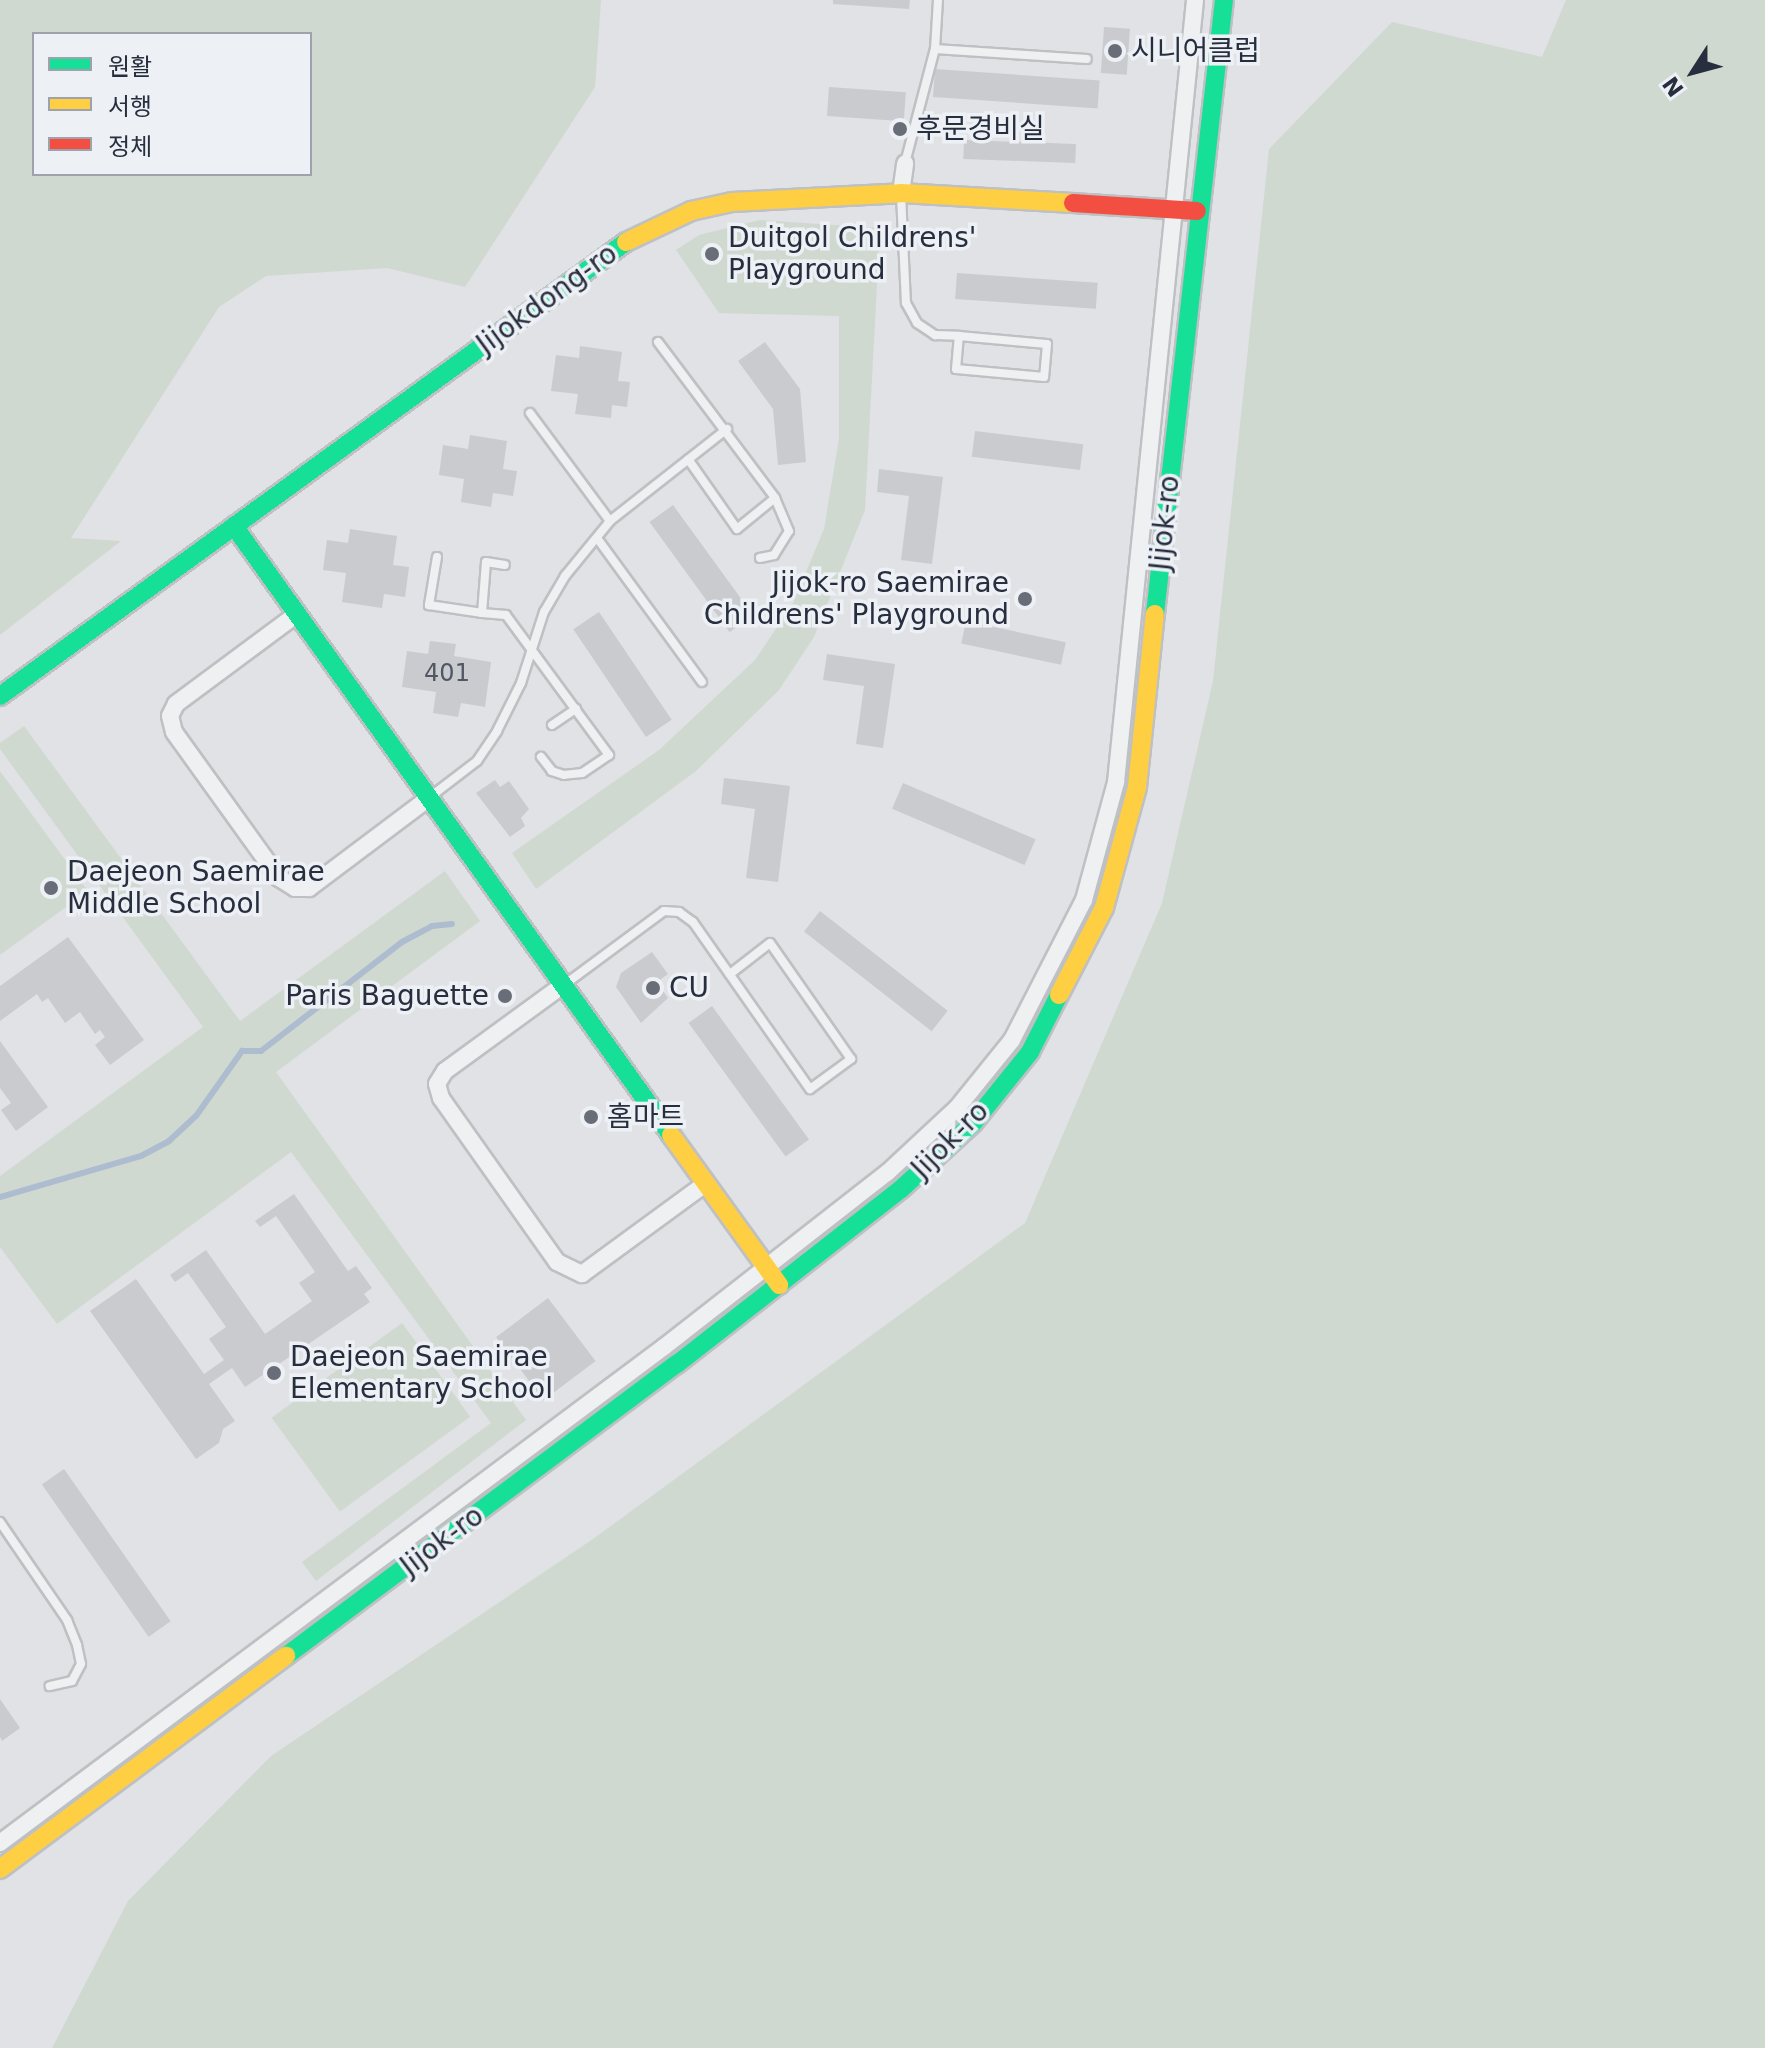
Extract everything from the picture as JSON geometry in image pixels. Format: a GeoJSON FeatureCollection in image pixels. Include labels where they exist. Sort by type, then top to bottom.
{"type":"FeatureCollection","features":[{"type":"Feature","properties":{"kind":"street","name":"Jijok-ro"},"geometry":{"type":"LineString","coordinates":[[0,1843],[766,1268],[887,1173],[957,1108],[1012,1040],[1084,900],[1116,782],[1195,0]]}},
{"type":"Feature","properties":{"kind":"street","name":"Jijok-ro"},"geometry":{"type":"LineString","coordinates":[[0,1869],[779,1285],[901,1189],[973,1123],[1030,1052],[1104,908],[1137,787],[1197,211],[1224,0]]}},
{"type":"Feature","properties":{"kind":"street"},"geometry":{"type":"LineString","coordinates":[[901,193],[905,163]]}},
{"type":"Feature","properties":{"kind":"street","name":"Jijokdong-ro"},"geometry":{"type":"LineString","coordinates":[[0,696],[618,246],[691,211],[732,202],[901,193],[1197,211]]}},
{"type":"Feature","properties":{"kind":"street"},"geometry":{"type":"LineString","coordinates":[[234,526],[779,1285]]}},
{"type":"Feature","properties":{"kind":"street"},"geometry":{"type":"LineString","coordinates":[[297,614],[176,704],[170,716],[174,732],[279,878],[295,888],[309,888],[429,798]]}},
{"type":"Feature","properties":{"kind":"street"},"geometry":{"type":"LineString","coordinates":[[563,985],[445,1071],[437,1084],[441,1098],[557,1262],[582,1274],[705,1184]]}},
{"type":"Feature","properties":{"kind":"lane"},"geometry":{"type":"LineString","coordinates":[[905,163],[935,49],[938,0]]}},
{"type":"Feature","properties":{"kind":"lane"},"geometry":{"type":"LineString","coordinates":[[935,49],[1087,59]]}},
{"type":"Feature","properties":{"kind":"lane"},"geometry":{"type":"LineString","coordinates":[[901,193],[906,303],[917,323],[935,335],[959,336],[1047,344],[1044,377],[956,369],[959,336]]}},
{"type":"Feature","properties":{"kind":"lane"},"geometry":{"type":"LineString","coordinates":[[658,342],[727,429],[775,498],[789,531],[774,555],[760,558]]}},
{"type":"Feature","properties":{"kind":"lane"},"geometry":{"type":"LineString","coordinates":[[530,413],[610,521]]}},
{"type":"Feature","properties":{"kind":"lane"},"geometry":{"type":"LineString","coordinates":[[429,798],[477,761],[521,683],[544,612],[610,521],[727,429]]}},
{"type":"Feature","properties":{"kind":"lane"},"geometry":{"type":"LineString","coordinates":[[688,459],[737,529],[775,498]]}},
{"type":"Feature","properties":{"kind":"lane"},"geometry":{"type":"LineString","coordinates":[[597,538],[702,682]]}},
{"type":"Feature","properties":{"kind":"lane"},"geometry":{"type":"LineString","coordinates":[[437,557],[429,605],[506,615],[609,755],[582,773],[564,775],[552,771],[541,757]]}},
{"type":"Feature","properties":{"kind":"lane"},"geometry":{"type":"LineString","coordinates":[[482,613],[486,562],[505,565]]}},
{"type":"Feature","properties":{"kind":"lane"},"geometry":{"type":"LineString","coordinates":[[552,725],[576,709]]}},
{"type":"Feature","properties":{"kind":"lane"},"geometry":{"type":"LineString","coordinates":[[563,985],[664,911],[679,912],[693,922],[810,1089],[851,1059],[770,943],[730,974]]}},
{"type":"Feature","properties":{"kind":"lane"},"geometry":{"type":"LineString","coordinates":[[0,1522],[67,1620],[77,1645],[81,1664],[72,1681],[50,1686]]}},
{"type":"Feature","properties":{"kind":"shaded area"},"geometry":{"type":"Polygon","coordinates":[[[0,0],[601,0],[595,87],[465,287],[387,268],[266,276],[219,307],[71,538],[121,541],[0,635],[0,0]]]}},
{"type":"Feature","properties":{"kind":"shaded area"},"geometry":{"type":"Polygon","coordinates":[[[1566,0],[1765,0],[1765,2048],[52,2048],[128,1901],[271,1756],[593,1539],[1025,1223],[1162,903],[1213,681],[1269,149],[1392,22],[1542,57],[1566,0]]]}},
{"type":"Feature","properties":{"kind":"shaded area"},"geometry":{"type":"Polygon","coordinates":[[[760,220],[880,228],[865,510],[814,637],[779,690],[696,771],[536,889],[512,853],[659,750],[755,660],[793,603],[824,529],[839,439],[839,316],[719,313],[676,250],[699,235],[760,220]]]}},
{"type":"Feature","properties":{"kind":"shaded area"},"geometry":{"type":"Polygon","coordinates":[[[24,726],[240,1021],[445,871],[480,921],[276,1072],[526,1420],[316,1581],[302,1562],[491,1423],[291,1152],[57,1324],[0,1247],[0,1176],[203,1027],[0,749],[0,743],[24,726]]]}},
{"type":"Feature","properties":{"kind":"shaded area"},"geometry":{"type":"Polygon","coordinates":[[[0,771],[88,891],[0,955],[0,771]]]}},
{"type":"Feature","properties":{"kind":"shaded area"},"geometry":{"type":"Polygon","coordinates":[[[402,1323],[470,1417],[340,1511],[272,1418],[402,1323]]]}},
{"type":"Feature","properties":{"kind":"building"},"geometry":{"type":"Polygon","coordinates":[[[833,0],[910,0],[909,9],[833,4],[833,0]]]}},
{"type":"Feature","properties":{"kind":"building","name":"시니어클럽"},"geometry":{"type":"Polygon","coordinates":[[[1104,27],[1130,29],[1127,75],[1101,73],[1104,27]]]}},
{"type":"Feature","properties":{"kind":"building"},"geometry":{"type":"Polygon","coordinates":[[[935,69],[1100,81],[1098,108],[933,97],[935,69]]]}},
{"type":"Feature","properties":{"kind":"building"},"geometry":{"type":"Polygon","coordinates":[[[829,87],[906,92],[904,121],[827,116],[829,87]]]}},
{"type":"Feature","properties":{"kind":"building","name":"후문경비실"},"geometry":{"type":"Polygon","coordinates":[[[892,122],[910,123],[909,136],[891,135],[892,122]]]}},
{"type":"Feature","properties":{"kind":"building"},"geometry":{"type":"Polygon","coordinates":[[[964,140],[1076,144],[1075,163],[963,159],[964,140]]]}},
{"type":"Feature","properties":{"kind":"building"},"geometry":{"type":"Polygon","coordinates":[[[957,273],[1098,283],[1096,309],[955,299],[957,273]]]}},
{"type":"Feature","properties":{"kind":"building"},"geometry":{"type":"Polygon","coordinates":[[[765,342],[800,389],[806,462],[778,465],[773,409],[738,361],[765,342]]]}},
{"type":"Feature","properties":{"kind":"building"},"geometry":{"type":"Polygon","coordinates":[[[580,346],[622,352],[618,381],[630,382],[627,407],[612,405],[611,418],[575,414],[578,394],[551,391],[556,355],[579,358],[580,346]]]}},
{"type":"Feature","properties":{"kind":"building"},"geometry":{"type":"Polygon","coordinates":[[[975,431],[1083,444],[1080,470],[972,457],[975,431]]]}},
{"type":"Feature","properties":{"kind":"building"},"geometry":{"type":"Polygon","coordinates":[[[470,435],[507,441],[503,469],[517,471],[513,496],[493,493],[491,507],[461,502],[464,479],[439,475],[443,445],[468,449],[470,435]]]}},
{"type":"Feature","properties":{"kind":"building"},"geometry":{"type":"Polygon","coordinates":[[[879,469],[943,477],[932,564],[901,560],[909,496],[877,492],[879,469]]]}},
{"type":"Feature","properties":{"kind":"building"},"geometry":{"type":"Polygon","coordinates":[[[673,505],[753,615],[729,632],[650,522],[673,505]]]}},
{"type":"Feature","properties":{"kind":"building"},"geometry":{"type":"Polygon","coordinates":[[[350,529],[397,536],[393,565],[409,567],[405,597],[384,594],[382,608],[342,602],[346,573],[323,570],[327,540],[348,543],[350,529]]]}},
{"type":"Feature","properties":{"kind":"building"},"geometry":{"type":"Polygon","coordinates":[[[599,612],[672,720],[646,737],[573,629],[599,612]]]}},
{"type":"Feature","properties":{"kind":"building"},"geometry":{"type":"Polygon","coordinates":[[[966,621],[1066,642],[1061,665],[961,643],[966,621]]]}},
{"type":"Feature","properties":{"kind":"building"},"geometry":{"type":"Polygon","coordinates":[[[430,641],[456,644],[454,656],[491,662],[485,707],[461,703],[458,717],[433,713],[436,692],[402,687],[407,651],[428,654],[430,641]]]}},
{"type":"Feature","properties":{"kind":"building"},"geometry":{"type":"Polygon","coordinates":[[[827,654],[895,664],[883,748],[856,744],[864,686],[823,680],[827,654]]]}},
{"type":"Feature","properties":{"kind":"building"},"geometry":{"type":"Polygon","coordinates":[[[724,778],[790,786],[778,882],[746,878],[755,809],[721,804],[724,778]]]}},
{"type":"Feature","properties":{"kind":"building"},"geometry":{"type":"Polygon","coordinates":[[[495,780],[500,787],[509,781],[529,809],[521,818],[525,826],[510,837],[476,793],[495,780]]]}},
{"type":"Feature","properties":{"kind":"building"},"geometry":{"type":"Polygon","coordinates":[[[903,783],[1036,839],[1025,865],[892,809],[903,783]]]}},
{"type":"Feature","properties":{"kind":"building"},"geometry":{"type":"Polygon","coordinates":[[[820,911],[948,1011],[932,1031],[804,931],[820,911]]]}},
{"type":"Feature","properties":{"kind":"building"},"geometry":{"type":"Polygon","coordinates":[[[68,937],[144,1040],[110,1065],[95,1045],[105,1037],[100,1030],[95,1034],[80,1012],[65,1023],[48,998],[42,1002],[37,994],[0,1021],[0,986],[68,937]]]}},
{"type":"Feature","properties":{"kind":"building"},"geometry":{"type":"Polygon","coordinates":[[[652,952],[668,974],[657,982],[668,998],[641,1023],[616,987],[621,973],[652,952]]]}},
{"type":"Feature","properties":{"kind":"building"},"geometry":{"type":"Polygon","coordinates":[[[712,1006],[809,1139],[786,1157],[689,1023],[712,1006]]]}},
{"type":"Feature","properties":{"kind":"building"},"geometry":{"type":"Polygon","coordinates":[[[0,1041],[48,1107],[16,1131],[1,1110],[11,1103],[0,1088],[0,1041]]]}},
{"type":"Feature","properties":{"kind":"building"},"geometry":{"type":"Polygon","coordinates":[[[294,1194],[348,1271],[356,1266],[372,1288],[364,1294],[370,1302],[245,1387],[232,1368],[209,1384],[235,1421],[223,1429],[219,1443],[196,1459],[90,1311],[136,1279],[204,1374],[224,1360],[209,1339],[226,1327],[188,1273],[175,1282],[170,1275],[206,1250],[265,1334],[312,1301],[299,1283],[315,1272],[276,1216],[260,1227],[255,1221],[294,1194]]]}},
{"type":"Feature","properties":{"kind":"building"},"geometry":{"type":"Polygon","coordinates":[[[548,1298],[596,1361],[544,1400],[496,1337],[548,1298]]]}},
{"type":"Feature","properties":{"kind":"building"},"geometry":{"type":"Polygon","coordinates":[[[64,1469],[171,1621],[149,1637],[42,1484],[64,1469]]]}},
{"type":"Feature","properties":{"kind":"building"},"geometry":{"type":"Polygon","coordinates":[[[0,1699],[20,1728],[2,1741],[0,1737],[0,1699]]]}},
{"type":"Feature","properties":{"kind":"waterway"},"geometry":{"type":"LineString","coordinates":[[0,1197],[141,1156],[169,1141],[196,1116],[242,1051],[261,1051],[402,942],[432,926],[452,924]]}},
{"type":"Feature","properties":{"kind":"traffic: fast"},"geometry":{"type":"LineString","coordinates":[[1155,614],[1224,0]]}},
{"type":"Feature","properties":{"kind":"traffic: fast"},"geometry":{"type":"LineString","coordinates":[[0,696],[626,242]]}},
{"type":"Feature","properties":{"kind":"traffic: fast"},"geometry":{"type":"LineString","coordinates":[[234,526],[671,1135]]}},
{"type":"Feature","properties":{"kind":"traffic: fast"},"geometry":{"type":"LineString","coordinates":[[286,1656],[677,1364],[901,1189],[973,1123],[1030,1052],[1059,995]]}},
{"type":"Feature","properties":{"kind":"traffic: slow"},"geometry":{"type":"LineString","coordinates":[[626,242],[691,211],[732,202],[901,193],[1073,203]]}},
{"type":"Feature","properties":{"kind":"traffic: slow"},"geometry":{"type":"LineString","coordinates":[[1059,995],[1104,908],[1137,787],[1155,614]]}},
{"type":"Feature","properties":{"kind":"traffic: slow"},"geometry":{"type":"LineString","coordinates":[[671,1135],[779,1285]]}},
{"type":"Feature","properties":{"kind":"traffic: slow"},"geometry":{"type":"LineString","coordinates":[[0,1869],[286,1656]]}},
{"type":"Feature","properties":{"kind":"traffic: jam"},"geometry":{"type":"LineString","coordinates":[[1073,203],[1197,211]]}},
{"type":"Feature","properties":{"kind":"place","name":"시니어클럽"},"geometry":{"type":"Point","coordinates":[1115,51]}},
{"type":"Feature","properties":{"kind":"place","name":"후문경비실"},"geometry":{"type":"Point","coordinates":[900,129]}},
{"type":"Feature","properties":{"kind":"place","name":"Duitgol Childrens' Playground"},"geometry":{"type":"Point","coordinates":[712,254]}},
{"type":"Feature","properties":{"kind":"place","name":"Jijok-ro Saemirae Childrens' Playground"},"geometry":{"type":"Point","coordinates":[1025,599]}},
{"type":"Feature","properties":{"kind":"place","name":"Daejeon Saemirae Middle School"},"geometry":{"type":"Point","coordinates":[51,888]}},
{"type":"Feature","properties":{"kind":"place","name":"CU"},"geometry":{"type":"Point","coordinates":[653,988]}},
{"type":"Feature","properties":{"kind":"place","name":"Paris Baguette"},"geometry":{"type":"Point","coordinates":[505,996]}},
{"type":"Feature","properties":{"kind":"place","name":"홈마트"},"geometry":{"type":"Point","coordinates":[591,1117]}},
{"type":"Feature","properties":{"kind":"place","name":"Daejeon Saemirae Elementary School"},"geometry":{"type":"Point","coordinates":[274,1373]}}]}
